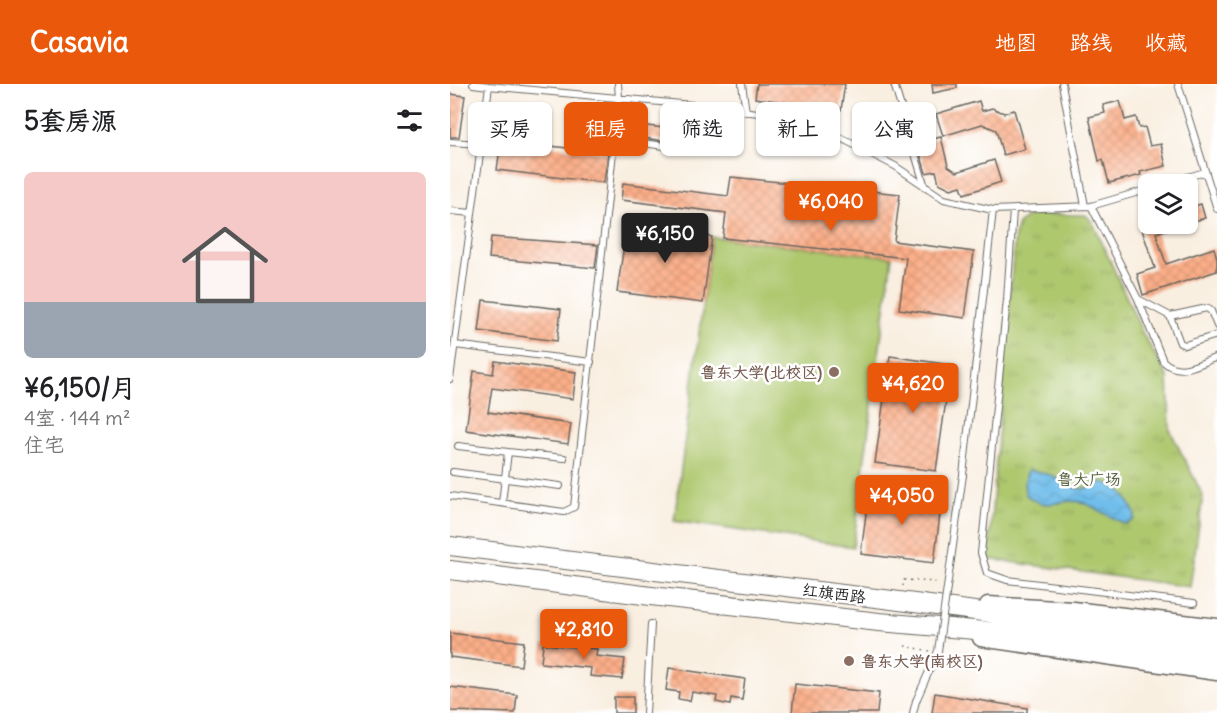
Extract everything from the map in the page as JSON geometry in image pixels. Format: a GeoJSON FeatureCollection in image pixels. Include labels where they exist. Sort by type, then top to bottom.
{"type":"FeatureCollection","features":[{"type":"Feature","properties":{"kind":"main road","name":"红旗西路"},"geometry":{"type":"LineString","coordinates":[[450,546],[884,599],[1217,643]]}},
{"type":"Feature","properties":{"kind":"main road","name":"红旗西路"},"geometry":{"type":"LineString","coordinates":[[450,570],[879,622],[1071,638],[1217,657]]}},
{"type":"Feature","properties":{"kind":"main road"},"geometry":{"type":"LineString","coordinates":[[884,599],[1073,610],[1217,627]]}},
{"type":"Feature","properties":{"kind":"main road"},"geometry":{"type":"LineString","coordinates":[[879,622],[1217,672]]}},
{"type":"Feature","properties":{"kind":"lane"},"geometry":{"type":"LineString","coordinates":[[473,84],[784,116],[808,121],[895,166],[944,199],[993,210],[1088,206],[1138,192]]}},
{"type":"Feature","properties":{"kind":"lane"},"geometry":{"type":"LineString","coordinates":[[618,84],[619,102]]}},
{"type":"Feature","properties":{"kind":"lane"},"geometry":{"type":"LineString","coordinates":[[742,84],[746,112]]}},
{"type":"Feature","properties":{"kind":"lane"},"geometry":{"type":"LineString","coordinates":[[894,84],[925,187]]}},
{"type":"Feature","properties":{"kind":"lane"},"geometry":{"type":"LineString","coordinates":[[1062,84],[1088,206],[1138,299],[1163,361],[1170,368],[1180,370],[1217,357]]}},
{"type":"Feature","properties":{"kind":"lane"},"geometry":{"type":"LineString","coordinates":[[1178,84],[1217,209]]}},
{"type":"Feature","properties":{"kind":"lane"},"geometry":{"type":"LineString","coordinates":[[487,102],[489,86]]}},
{"type":"Feature","properties":{"kind":"lane"},"geometry":{"type":"LineString","coordinates":[[450,142],[468,143]]}},
{"type":"Feature","properties":{"kind":"lane"},"geometry":{"type":"LineString","coordinates":[[450,379],[480,156]]}},
{"type":"Feature","properties":{"kind":"lane"},"geometry":{"type":"LineString","coordinates":[[450,496],[564,512],[574,507],[613,156]]}},
{"type":"Feature","properties":{"kind":"lane"},"geometry":{"type":"LineString","coordinates":[[1198,174],[1206,172]]}},
{"type":"Feature","properties":{"kind":"lane"},"geometry":{"type":"LineString","coordinates":[[913,713],[938,651],[963,475],[993,210]]}},
{"type":"Feature","properties":{"kind":"lane"},"geometry":{"type":"LineString","coordinates":[[1013,210],[1007,300],[981,553],[987,573],[1006,580],[1194,603]]}},
{"type":"Feature","properties":{"kind":"lane"},"geometry":{"type":"LineString","coordinates":[[450,211],[472,213]]}},
{"type":"Feature","properties":{"kind":"lane"},"geometry":{"type":"LineString","coordinates":[[1138,299],[1170,316],[1207,308],[1211,311],[1217,326]]}},
{"type":"Feature","properties":{"kind":"lane"},"geometry":{"type":"LineString","coordinates":[[1170,316],[1180,343],[1185,345],[1217,335]]}},
{"type":"Feature","properties":{"kind":"lane"},"geometry":{"type":"LineString","coordinates":[[455,345],[591,362]]}},
{"type":"Feature","properties":{"kind":"lane"},"geometry":{"type":"LineString","coordinates":[[458,446],[564,458]]}},
{"type":"Feature","properties":{"kind":"lane"},"geometry":{"type":"LineString","coordinates":[[502,503],[508,452]]}},
{"type":"Feature","properties":{"kind":"lane"},"geometry":{"type":"LineString","coordinates":[[453,472],[560,486]]}},
{"type":"Feature","properties":{"kind":"lane"},"geometry":{"type":"LineString","coordinates":[[646,713],[651,624]]}},
{"type":"Feature","properties":{"kind":"path"},"geometry":{"type":"LineString","coordinates":[[903,590],[904,580],[942,582]]}},
{"type":"Feature","properties":{"kind":"path"},"geometry":{"type":"LineString","coordinates":[[905,646],[934,651]]}},
{"type":"Feature","properties":{"kind":"green space","name":"鲁大广场"},"geometry":{"type":"Polygon","coordinates":[[[1031,214],[1086,215],[1093,223],[1144,336],[1168,377],[1170,430],[1203,496],[1190,587],[988,559],[1015,234],[1018,224],[1031,214]]]}},
{"type":"Feature","properties":{"kind":"green space"},"geometry":{"type":"Polygon","coordinates":[[[712,237],[892,257],[853,547],[674,521],[712,237]]]}},
{"type":"Feature","properties":{"kind":"water"},"geometry":{"type":"Polygon","coordinates":[[[1028,470],[1050,475],[1077,489],[1087,488],[1100,482],[1111,485],[1119,489],[1128,500],[1135,516],[1134,520],[1126,524],[1076,501],[1049,504],[1034,500],[1026,495],[1024,484],[1028,470]]]}},
{"type":"Feature","properties":{"kind":"building"},"geometry":{"type":"Polygon","coordinates":[[[757,84],[845,84],[841,110],[840,102],[784,102],[755,98],[757,84]]]}},
{"type":"Feature","properties":{"kind":"building"},"geometry":{"type":"Polygon","coordinates":[[[932,84],[957,84],[957,88],[933,93],[932,84]]]}},
{"type":"Feature","properties":{"kind":"building"},"geometry":{"type":"Polygon","coordinates":[[[450,94],[465,96],[459,137],[450,137],[450,94]]]}},
{"type":"Feature","properties":{"kind":"building"},"geometry":{"type":"Polygon","coordinates":[[[979,101],[982,111],[992,108],[1004,113],[1014,110],[1025,149],[1003,155],[996,130],[982,124],[943,136],[936,114],[979,101]]]}},
{"type":"Feature","properties":{"kind":"building"},"geometry":{"type":"Polygon","coordinates":[[[1120,101],[1125,120],[1136,117],[1139,128],[1145,127],[1150,146],[1161,144],[1166,166],[1109,183],[1103,160],[1099,161],[1089,117],[1105,113],[1103,105],[1120,101]]]}},
{"type":"Feature","properties":{"kind":"building"},"geometry":{"type":"Polygon","coordinates":[[[648,126],[660,127],[660,140],[648,139],[648,126]]]}},
{"type":"Feature","properties":{"kind":"building"},"geometry":{"type":"Polygon","coordinates":[[[941,137],[948,166],[957,172],[994,160],[1001,182],[964,194],[961,186],[951,189],[939,183],[936,171],[926,173],[921,156],[936,156],[936,138],[941,137]]]}},
{"type":"Feature","properties":{"kind":"building"},"geometry":{"type":"Polygon","coordinates":[[[552,146],[564,148],[564,156],[608,156],[604,183],[497,170],[499,156],[552,156],[552,146]]]}},
{"type":"Feature","properties":{"kind":"building"},"geometry":{"type":"Polygon","coordinates":[[[731,177],[900,194],[894,241],[974,252],[965,318],[899,309],[906,258],[723,238],[726,213],[621,200],[623,183],[728,196],[731,177]]]}},
{"type":"Feature","properties":{"kind":"building"},"geometry":{"type":"Polygon","coordinates":[[[1201,204],[1205,218],[1198,220],[1198,205],[1201,204]]]}},
{"type":"Feature","properties":{"kind":"building"},"geometry":{"type":"Polygon","coordinates":[[[627,225],[712,237],[703,303],[617,292],[627,225]]]}},
{"type":"Feature","properties":{"kind":"building"},"geometry":{"type":"Polygon","coordinates":[[[1143,234],[1156,234],[1166,264],[1214,248],[1217,258],[1217,271],[1143,295],[1137,274],[1155,268],[1143,234]]]}},
{"type":"Feature","properties":{"kind":"building"},"geometry":{"type":"Polygon","coordinates":[[[491,237],[598,245],[595,268],[489,258],[491,237]]]}},
{"type":"Feature","properties":{"kind":"building"},"geometry":{"type":"Polygon","coordinates":[[[483,300],[561,309],[557,341],[479,331],[483,300]]]}},
{"type":"Feature","properties":{"kind":"building"},"geometry":{"type":"Polygon","coordinates":[[[890,356],[951,365],[936,471],[875,463],[890,356]]]}},
{"type":"Feature","properties":{"kind":"building"},"geometry":{"type":"Polygon","coordinates":[[[495,361],[576,372],[573,399],[492,388],[488,412],[571,424],[568,444],[466,430],[474,371],[493,374],[495,361]]]}},
{"type":"Feature","properties":{"kind":"building"},"geometry":{"type":"Polygon","coordinates":[[[869,489],[942,498],[934,563],[861,554],[869,489]]]}},
{"type":"Feature","properties":{"kind":"building"},"geometry":{"type":"Polygon","coordinates":[[[450,633],[524,642],[521,666],[450,657],[450,633]]]}},
{"type":"Feature","properties":{"kind":"building"},"geometry":{"type":"Polygon","coordinates":[[[543,644],[597,649],[596,656],[625,659],[622,679],[590,676],[591,668],[541,663],[543,644]]]}},
{"type":"Feature","properties":{"kind":"building"},"geometry":{"type":"Polygon","coordinates":[[[669,668],[745,679],[742,700],[731,698],[730,705],[716,702],[717,696],[692,692],[690,701],[678,699],[679,692],[666,690],[669,668]]]}},
{"type":"Feature","properties":{"kind":"building"},"geometry":{"type":"Polygon","coordinates":[[[795,684],[879,693],[877,713],[792,713],[795,684]]]}},
{"type":"Feature","properties":{"kind":"building"},"geometry":{"type":"Polygon","coordinates":[[[450,687],[517,695],[515,713],[450,711],[450,687]]]}},
{"type":"Feature","properties":{"kind":"building"},"geometry":{"type":"Polygon","coordinates":[[[935,693],[1027,708],[1027,713],[932,713],[935,693]]]}},
{"type":"Feature","properties":{"kind":"building"},"geometry":{"type":"Polygon","coordinates":[[[614,697],[633,697],[633,713],[614,713],[614,697]]]}},
{"type":"Feature","properties":{"kind":"place","name":"鲁东大学(北校区)"},"geometry":{"type":"Point","coordinates":[834,372]}},
{"type":"Feature","properties":{"kind":"place","name":"鲁东大学(南校区)"},"geometry":{"type":"Point","coordinates":[849,661]}}]}
